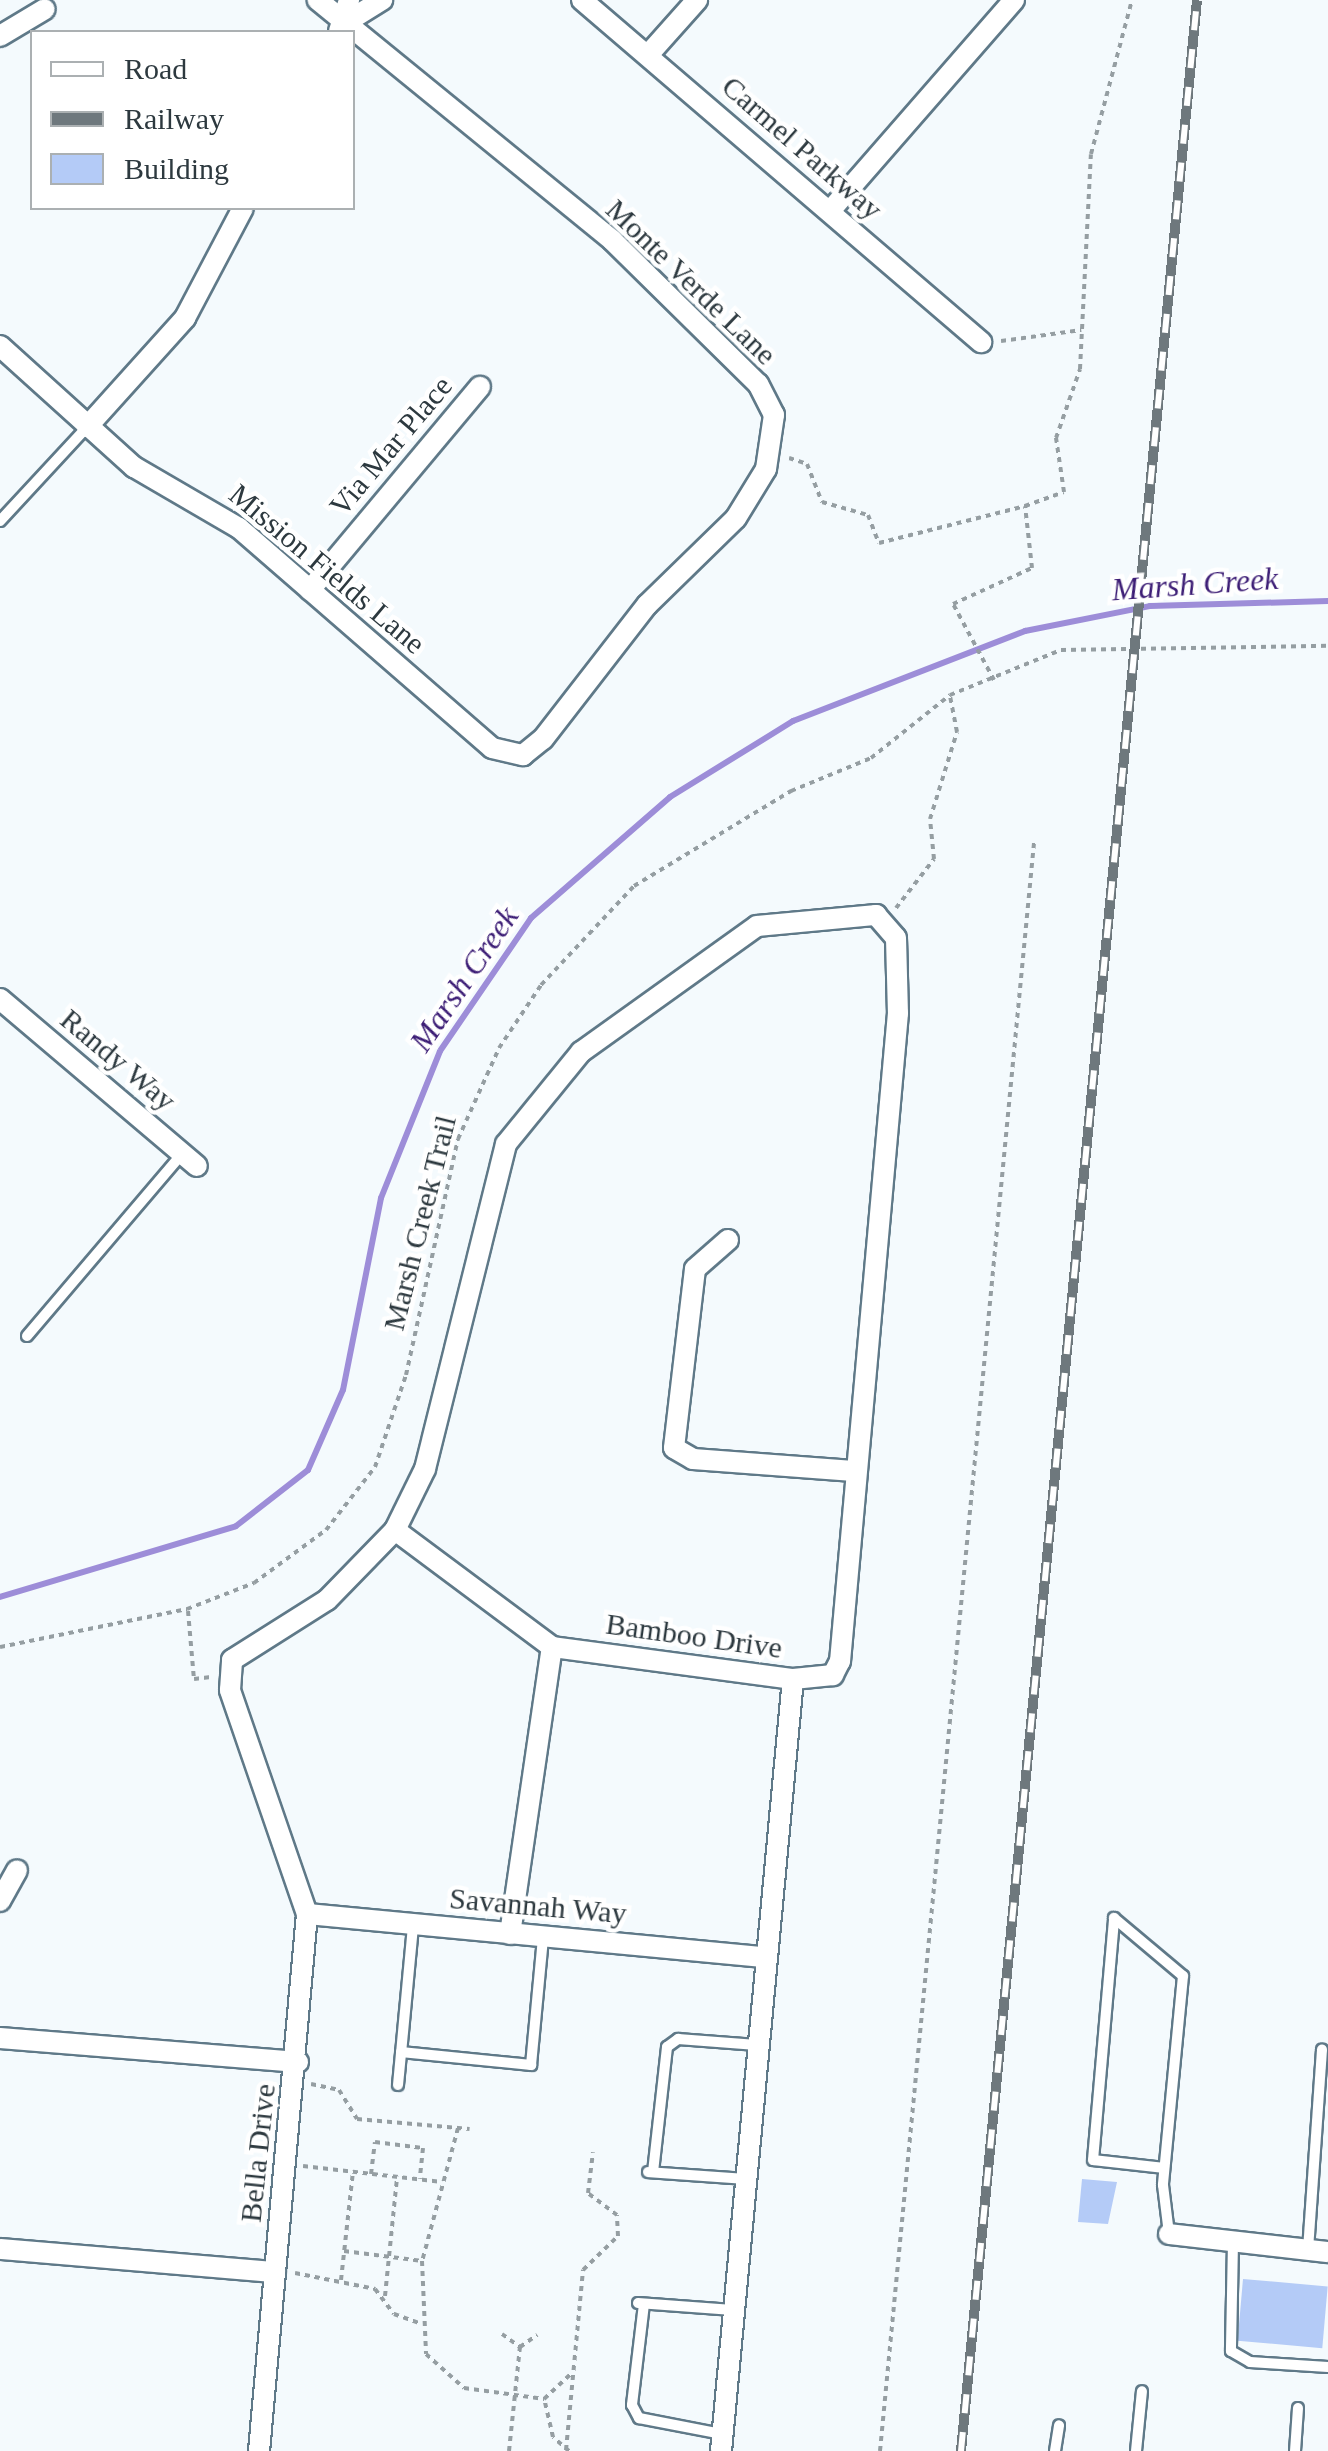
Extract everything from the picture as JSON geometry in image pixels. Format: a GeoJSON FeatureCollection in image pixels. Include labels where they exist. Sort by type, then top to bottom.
{"type":"FeatureCollection","features":[{"type":"Feature","properties":{"kind":"street","name":"Monte Verde Lane"},"geometry":{"type":"LineString","coordinates":[[318,0],[341,28]]}},
{"type":"Feature","properties":{"kind":"street"},"geometry":{"type":"LineString","coordinates":[[341,28],[349,0]]}},
{"type":"Feature","properties":{"kind":"street"},"geometry":{"type":"LineString","coordinates":[[341,28],[382,0]]}},
{"type":"Feature","properties":{"kind":"street","name":"Carmel Parkway"},"geometry":{"type":"LineString","coordinates":[[582,0],[981,342]]}},
{"type":"Feature","properties":{"kind":"street"},"geometry":{"type":"LineString","coordinates":[[648,56],[697,0]]}},
{"type":"Feature","properties":{"kind":"street"},"geometry":{"type":"LineString","coordinates":[[830,211],[1014,0]]}},
{"type":"Feature","properties":{"kind":"street"},"geometry":{"type":"LineString","coordinates":[[0,36],[45,9]]}},
{"type":"Feature","properties":{"kind":"street","name":"Monte Verde Lane"},"geometry":{"type":"LineString","coordinates":[[355,39],[612,240],[758,384],[774,414],[770,452],[736,518],[646,605],[523,755]]}},
{"type":"Feature","properties":{"kind":"street"},"geometry":{"type":"LineString","coordinates":[[86,427],[186,318],[242,210]]}},
{"type":"Feature","properties":{"kind":"street","name":"Mission Fields Lane"},"geometry":{"type":"LineString","coordinates":[[0,346],[134,468],[239,528],[492,748],[523,755]]}},
{"type":"Feature","properties":{"kind":"street","name":"Via Mar Place"},"geometry":{"type":"LineString","coordinates":[[310,590],[480,387]]}},
{"type":"Feature","properties":{"kind":"street"},"geometry":{"type":"LineString","coordinates":[[231,1675],[232,1660],[326,1600],[395,1530],[425,1469],[506,1144],[581,1052],[757,926],[876,915],[896,938],[898,1013],[840,1661],[834,1674],[793,1680]]}},
{"type":"Feature","properties":{"kind":"street","name":"Randy Way"},"geometry":{"type":"LineString","coordinates":[[0,999],[189,1160]]}},
{"type":"Feature","properties":{"kind":"street"},"geometry":{"type":"LineString","coordinates":[[728,1240],[696,1269],[674,1448],[693,1459],[854,1472]]}},
{"type":"Feature","properties":{"kind":"street","name":"Bamboo Drive"},"geometry":{"type":"LineString","coordinates":[[395,1530],[552,1647],[793,1680],[721,2443]]}},
{"type":"Feature","properties":{"kind":"street"},"geometry":{"type":"LineString","coordinates":[[510,1934],[552,1647]]}},
{"type":"Feature","properties":{"kind":"street","name":"Bella Drive"},"geometry":{"type":"LineString","coordinates":[[231,1675],[307,1914],[297,2072],[259,2451]]}},
{"type":"Feature","properties":{"kind":"street"},"geometry":{"type":"LineString","coordinates":[[0,1901],[17,1870]]}},
{"type":"Feature","properties":{"kind":"street","name":"Savannah Way"},"geometry":{"type":"LineString","coordinates":[[307,1914],[764,1957]]}},
{"type":"Feature","properties":{"kind":"street"},"geometry":{"type":"LineString","coordinates":[[0,2038],[297,2072]]}},
{"type":"Feature","properties":{"kind":"street"},"geometry":{"type":"LineString","coordinates":[[1169,2234],[1318,2251]]}},
{"type":"Feature","properties":{"kind":"street"},"geometry":{"type":"LineString","coordinates":[[0,2248],[275,2272]]}},
{"type":"Feature","properties":{"kind":"lane"},"geometry":{"type":"LineString","coordinates":[[0,520],[86,427]]}},
{"type":"Feature","properties":{"kind":"lane"},"geometry":{"type":"LineString","coordinates":[[27,1336],[189,1160]]}},
{"type":"Feature","properties":{"kind":"lane"},"geometry":{"type":"LineString","coordinates":[[1164,2168],[1093,2160],[1114,1918],[1184,1976],[1164,2168],[1169,2234]]}},
{"type":"Feature","properties":{"kind":"lane"},"geometry":{"type":"LineString","coordinates":[[398,2085],[412,1925]]}},
{"type":"Feature","properties":{"kind":"lane"},"geometry":{"type":"LineString","coordinates":[[401,2052],[531,2065],[544,1937]]}},
{"type":"Feature","properties":{"kind":"lane"},"geometry":{"type":"LineString","coordinates":[[745,2179],[650,2172],[668,2047],[678,2039],[756,2045]]}},
{"type":"Feature","properties":{"kind":"lane"},"geometry":{"type":"LineString","coordinates":[[1318,2251],[1317,2122],[1322,2050]]}},
{"type":"Feature","properties":{"kind":"lane"},"geometry":{"type":"LineString","coordinates":[[1317,2122],[1328,2132]]}},
{"type":"Feature","properties":{"kind":"lane"},"geometry":{"type":"LineString","coordinates":[[1233,2241],[1231,2352],[1328,2368]]}},
{"type":"Feature","properties":{"kind":"lane"},"geometry":{"type":"LineString","coordinates":[[721,2443],[639,2418],[632,2405],[640,2304],[733,2310]]}},
{"type":"Feature","properties":{"kind":"lane"},"geometry":{"type":"LineString","coordinates":[[1136,2451],[1142,2391]]}},
{"type":"Feature","properties":{"kind":"lane"},"geometry":{"type":"LineString","coordinates":[[1295,2451],[1298,2408]]}},
{"type":"Feature","properties":{"kind":"lane"},"geometry":{"type":"LineString","coordinates":[[1056,2451],[1059,2426]]}},
{"type":"Feature","properties":{"kind":"path"},"geometry":{"type":"LineString","coordinates":[[770,452],[806,464],[822,502],[868,514],[879,543],[1025,506],[1064,492],[1056,438],[1080,369],[1090,154],[1132,0]]}},
{"type":"Feature","properties":{"kind":"path"},"geometry":{"type":"LineString","coordinates":[[981,342],[1080,330]]}},
{"type":"Feature","properties":{"kind":"path"},"geometry":{"type":"LineString","coordinates":[[994,680],[953,604],[1032,568],[1025,506]]}},
{"type":"Feature","properties":{"kind":"path","name":"Marsh Creek Trail"},"geometry":{"type":"LineString","coordinates":[[0,1647],[188,1608],[254,1583],[326,1530],[375,1467],[406,1375],[458,1139],[540,985],[648,876],[792,791],[871,758],[950,695],[1061,650],[1328,646]]}},
{"type":"Feature","properties":{"kind":"path"},"geometry":{"type":"LineString","coordinates":[[884,924],[934,859],[930,819],[957,732],[950,695]]}},
{"type":"Feature","properties":{"kind":"path"},"geometry":{"type":"LineString","coordinates":[[880,2451],[1034,842]]}},
{"type":"Feature","properties":{"kind":"path"},"geometry":{"type":"LineString","coordinates":[[188,1608],[194,1679],[231,1675]]}},
{"type":"Feature","properties":{"kind":"path"},"geometry":{"type":"LineString","coordinates":[[297,2072],[339,2090],[357,2119],[470,2129]]}},
{"type":"Feature","properties":{"kind":"path"},"geometry":{"type":"LineString","coordinates":[[418,2324],[422,2260],[458,2128]]}},
{"type":"Feature","properties":{"kind":"path"},"geometry":{"type":"LineString","coordinates":[[372,2174],[375,2142],[424,2148],[420,2180]]}},
{"type":"Feature","properties":{"kind":"path"},"geometry":{"type":"LineString","coordinates":[[567,2450],[583,2270],[618,2236],[617,2215],[588,2193],[593,2152]]}},
{"type":"Feature","properties":{"kind":"path"},"geometry":{"type":"LineString","coordinates":[[288,2164],[442,2182]]}},
{"type":"Feature","properties":{"kind":"path"},"geometry":{"type":"LineString","coordinates":[[340,2280],[353,2171]]}},
{"type":"Feature","properties":{"kind":"path"},"geometry":{"type":"LineString","coordinates":[[385,2299],[397,2177]]}},
{"type":"Feature","properties":{"kind":"path"},"geometry":{"type":"LineString","coordinates":[[344,2251],[422,2260]]}},
{"type":"Feature","properties":{"kind":"path"},"geometry":{"type":"LineString","coordinates":[[275,2272],[340,2280],[385,2299],[418,2324],[443,2377],[514,2397],[544,2399],[572,2373]]}},
{"type":"Feature","properties":{"kind":"path"},"geometry":{"type":"LineString","coordinates":[[502,2334],[520,2348]]}},
{"type":"Feature","properties":{"kind":"path"},"geometry":{"type":"LineString","coordinates":[[509,2451],[520,2348],[536,2335]]}},
{"type":"Feature","properties":{"kind":"path"},"geometry":{"type":"LineString","coordinates":[[544,2399],[552,2437],[567,2450]]}},
{"type":"Feature","properties":{"kind":"building"},"geometry":{"type":"Polygon","coordinates":[[[1082,2179],[1117,2182],[1108,2224],[1078,2222],[1082,2179]]]}},
{"type":"Feature","properties":{"kind":"building"},"geometry":{"type":"Polygon","coordinates":[[[1243,2279],[1328,2286],[1322,2348],[1238,2341],[1243,2279]]]}},
{"type":"Feature","properties":{"kind":"waterway","name":"Marsh Creek"},"geometry":{"type":"LineString","coordinates":[[0,1597],[236,1526],[308,1470],[343,1390],[381,1198],[440,1051],[531,918],[670,797],[793,721],[1025,631],[1150,606],[1328,601]]}},
{"type":"Feature","properties":{"kind":"railway"},"geometry":{"type":"LineString","coordinates":[[961,2451],[1197,0]]}}]}
